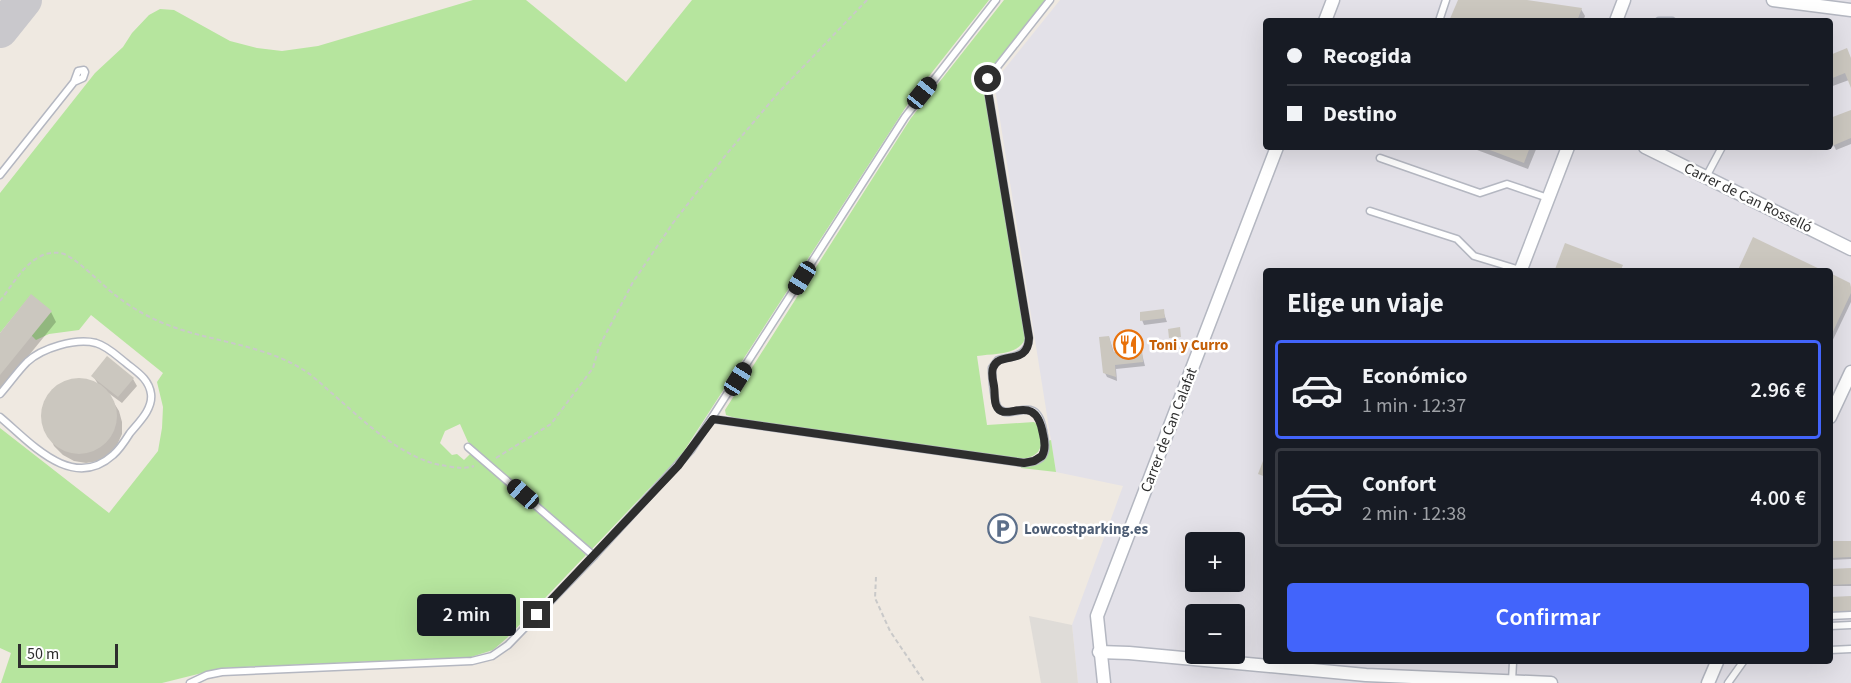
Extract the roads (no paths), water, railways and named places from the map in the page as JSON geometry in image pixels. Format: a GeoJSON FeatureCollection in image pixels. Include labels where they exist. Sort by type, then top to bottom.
{"type":"FeatureCollection","features":[{"type":"Feature","properties":{"kind":"street"},"geometry":{"type":"LineString","coordinates":[[1326,18],[1333,0]]}},
{"type":"Feature","properties":{"kind":"street"},"geometry":{"type":"LineString","coordinates":[[1617,18],[1624,0]]}},
{"type":"Feature","properties":{"kind":"street"},"geometry":{"type":"LineString","coordinates":[[1773,0],[1851,10]]}},
{"type":"Feature","properties":{"kind":"street","name":"Carrer de Can Calafat"},"geometry":{"type":"LineString","coordinates":[[1104,683],[1097,616],[1276,150]]}},
{"type":"Feature","properties":{"kind":"street"},"geometry":{"type":"LineString","coordinates":[[1521,268],[1567,150]]}},
{"type":"Feature","properties":{"kind":"street","name":"Carrer de Can Rosselló"},"geometry":{"type":"LineString","coordinates":[[1651,150],[1851,249]]}},
{"type":"Feature","properties":{"kind":"street"},"geometry":{"type":"LineString","coordinates":[[1833,411],[1851,372]]}},
{"type":"Feature","properties":{"kind":"street"},"geometry":{"type":"LineString","coordinates":[[1099,652],[1366,675],[1551,683]]}},
{"type":"Feature","properties":{"kind":"street"},"geometry":{"type":"LineString","coordinates":[[1366,675],[1371,664]]}},
{"type":"Feature","properties":{"kind":"street"},"geometry":{"type":"LineString","coordinates":[[1708,683],[1716,664]]}},
{"type":"Feature","properties":{"kind":"lane"},"geometry":{"type":"LineString","coordinates":[[190,683],[207,675],[222,672],[483,659],[508,645],[678,466],[713,419],[905,117],[996,0]]}},
{"type":"Feature","properties":{"kind":"lane"},"geometry":{"type":"LineString","coordinates":[[713,419],[1024,463],[1042,456],[1045,444],[1041,421],[1037,414],[1026,410],[1004,412],[1000,411],[996,405],[992,372],[994,365],[999,360],[1023,353],[1028,346],[1029,338],[987,85],[990,76],[1050,0]]}},
{"type":"Feature","properties":{"kind":"lane"},"geometry":{"type":"LineString","coordinates":[[1440,18],[1446,0]]}},
{"type":"Feature","properties":{"kind":"lane"},"geometry":{"type":"LineString","coordinates":[[0,175],[74,82]]}},
{"type":"Feature","properties":{"kind":"lane"},"geometry":{"type":"LineString","coordinates":[[1706,177],[1720,150]]}},
{"type":"Feature","properties":{"kind":"lane"},"geometry":{"type":"LineString","coordinates":[[1380,158],[1480,193],[1507,184],[1548,198]]}},
{"type":"Feature","properties":{"kind":"lane"},"geometry":{"type":"LineString","coordinates":[[1370,211],[1457,239],[1474,256],[1511,268]]}},
{"type":"Feature","properties":{"kind":"lane"},"geometry":{"type":"LineString","coordinates":[[0,394],[28,361],[39,354],[83,342],[96,343],[107,348],[146,379],[151,396],[150,406],[112,456],[100,463],[88,466],[73,468],[59,464],[46,456],[0,417]]}},
{"type":"Feature","properties":{"kind":"lane"},"geometry":{"type":"LineString","coordinates":[[468,447],[594,556]]}},
{"type":"Feature","properties":{"kind":"lane"},"geometry":{"type":"LineString","coordinates":[[1833,616],[1851,615]]}},
{"type":"Feature","properties":{"kind":"lane"},"geometry":{"type":"LineString","coordinates":[[1833,626],[1851,625]]}},
{"type":"Feature","properties":{"kind":"lane"},"geometry":{"type":"LineString","coordinates":[[1833,650],[1851,650]]}},
{"type":"Feature","properties":{"kind":"lane"},"geometry":{"type":"LineString","coordinates":[[1512,682],[1513,664]]}},
{"type":"Feature","properties":{"kind":"lane"},"geometry":{"type":"LineString","coordinates":[[1728,683],[1742,664]]}},
{"type":"Feature","properties":{"kind":"place","name":"Toni y Curro"},"geometry":{"type":"Point","coordinates":[1128,345]}},
{"type":"Feature","properties":{"kind":"place","name":"Lowcostparking.es"},"geometry":{"type":"Point","coordinates":[1003,529]}}]}
